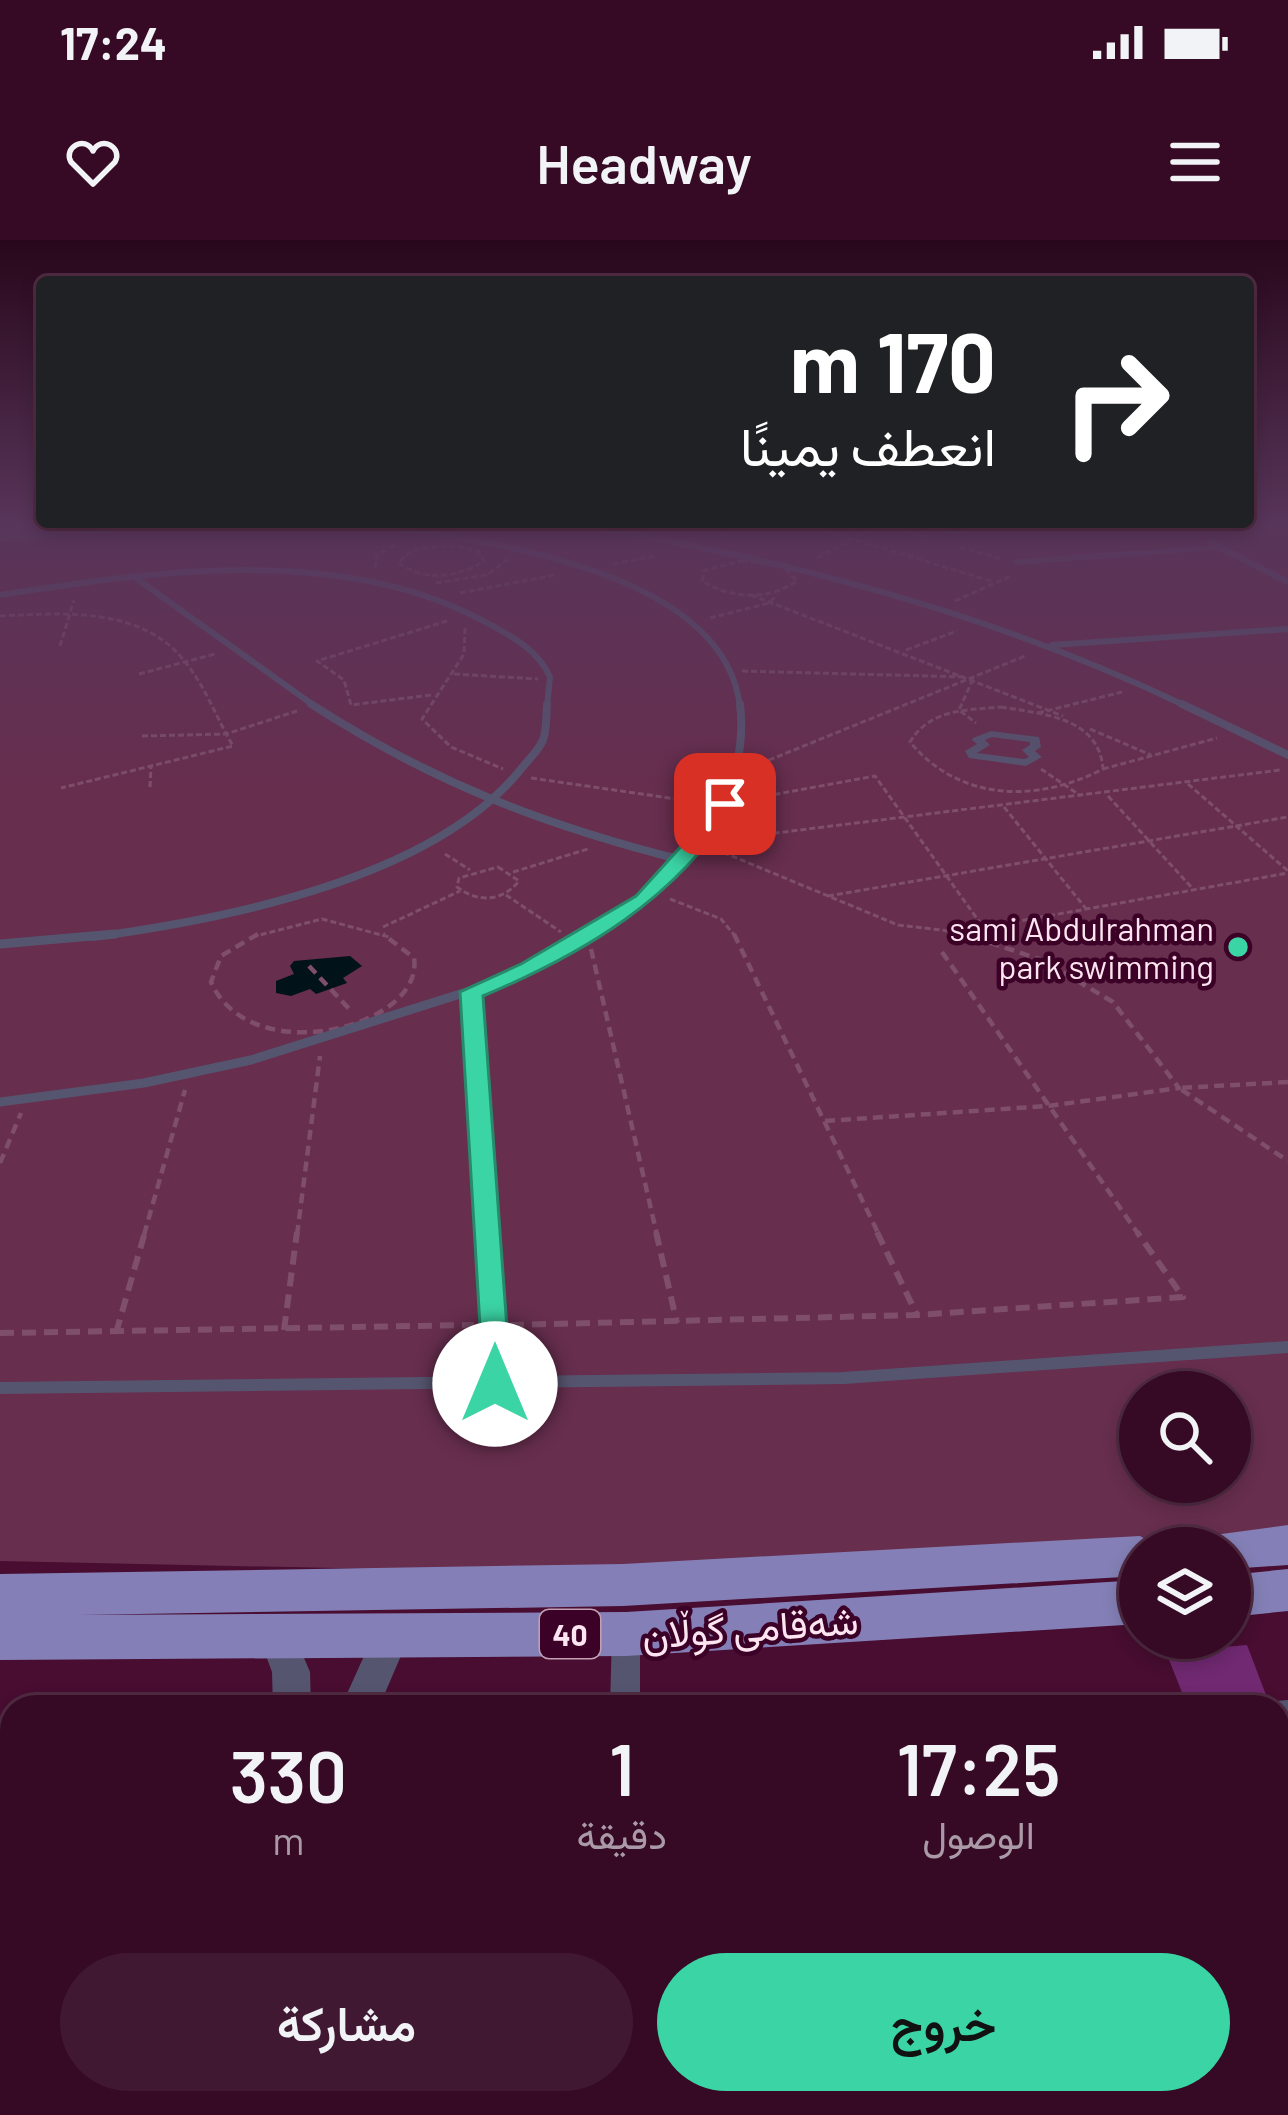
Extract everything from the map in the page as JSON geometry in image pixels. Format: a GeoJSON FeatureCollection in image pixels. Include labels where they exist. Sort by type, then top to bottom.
{"type":"FeatureCollection","features":[{"type":"Feature","properties":{"kind":"main road"},"geometry":{"type":"LineString","coordinates":[[1251,1548],[1288,1545]]}},
{"type":"Feature","properties":{"kind":"main road","name":"شەقامی گوڵان"},"geometry":{"type":"LineString","coordinates":[[0,1595],[623,1585],[1119,1557]]}},
{"type":"Feature","properties":{"kind":"main road"},"geometry":{"type":"LineString","coordinates":[[1251,1594],[1288,1590]]}},
{"type":"Feature","properties":{"kind":"main road","name":"شەقامی گوڵان"},"geometry":{"type":"LineString","coordinates":[[0,1638],[278,1640],[626,1634],[1119,1603]]}},
{"type":"Feature","properties":{"kind":"street"},"geometry":{"type":"LineString","coordinates":[[991,734],[1035,739],[1036,747],[1027,750],[1036,758],[1030,763],[973,756],[970,752],[985,746],[977,740],[991,734]]}},
{"type":"Feature","properties":{"kind":"street"},"geometry":{"type":"LineString","coordinates":[[625,1695],[626,1634]]}},
{"type":"Feature","properties":{"kind":"street"},"geometry":{"type":"LineString","coordinates":[[365,1695],[391,1637]]}},
{"type":"Feature","properties":{"kind":"street"},"geometry":{"type":"LineString","coordinates":[[278,1640],[291,1672],[292,1695]]}},
{"type":"Feature","properties":{"kind":"lane"},"geometry":{"type":"LineString","coordinates":[[185,614],[314,706],[491,803],[682,860]]}},
{"type":"Feature","properties":{"kind":"lane"},"geometry":{"type":"LineString","coordinates":[[0,944],[125,934],[233,914],[336,883],[427,842],[491,803],[522,776],[550,713],[549,680],[530,649],[475,614]]}},
{"type":"Feature","properties":{"kind":"lane"},"geometry":{"type":"LineString","coordinates":[[0,1102],[190,1071],[472,992],[576,942],[650,893],[700,843],[725,804],[746,724],[731,671],[691,624],[673,614]]}},
{"type":"Feature","properties":{"kind":"lane"},"geometry":{"type":"LineString","coordinates":[[957,614],[1049,646],[1288,755]]}},
{"type":"Feature","properties":{"kind":"lane"},"geometry":{"type":"LineString","coordinates":[[1049,646],[1288,629]]}},
{"type":"Feature","properties":{"kind":"lane"},"geometry":{"type":"LineString","coordinates":[[472,992],[496,1325],[495,1384]]}},
{"type":"Feature","properties":{"kind":"lane"},"geometry":{"type":"LineString","coordinates":[[0,1388],[844,1378],[1288,1347]]}},
{"type":"Feature","properties":{"kind":"path"},"geometry":{"type":"LineString","coordinates":[[0,616],[53,614]]}},
{"type":"Feature","properties":{"kind":"path"},"geometry":{"type":"LineString","coordinates":[[60,646],[71,614]]}},
{"type":"Feature","properties":{"kind":"path"},"geometry":{"type":"LineString","coordinates":[[61,788],[233,746],[186,662],[149,630],[73,614]]}},
{"type":"Feature","properties":{"kind":"path"},"geometry":{"type":"LineString","coordinates":[[691,624],[726,614]]}},
{"type":"Feature","properties":{"kind":"path"},"geometry":{"type":"LineString","coordinates":[[802,614],[974,677],[1151,755]]}},
{"type":"Feature","properties":{"kind":"path"},"geometry":{"type":"LineString","coordinates":[[431,694],[350,704],[344,680],[317,661],[460,617],[468,650],[454,674],[431,694],[422,718],[430,731],[452,747],[522,776],[671,802],[725,804],[875,776],[983,927]]}},
{"type":"Feature","properties":{"kind":"path"},"geometry":{"type":"LineString","coordinates":[[904,650],[980,623]]}},
{"type":"Feature","properties":{"kind":"path"},"geometry":{"type":"LineString","coordinates":[[736,774],[1049,646]]}},
{"type":"Feature","properties":{"kind":"path"},"geometry":{"type":"LineString","coordinates":[[139,674],[232,650]]}},
{"type":"Feature","properties":{"kind":"path"},"geometry":{"type":"LineString","coordinates":[[731,671],[974,677]]}},
{"type":"Feature","properties":{"kind":"path"},"geometry":{"type":"LineString","coordinates":[[454,674],[549,680]]}},
{"type":"Feature","properties":{"kind":"path"},"geometry":{"type":"LineString","coordinates":[[974,677],[959,710],[991,734]]}},
{"type":"Feature","properties":{"kind":"path"},"geometry":{"type":"LineString","coordinates":[[1038,713],[1145,687]]}},
{"type":"Feature","properties":{"kind":"path"},"geometry":{"type":"LineString","coordinates":[[142,736],[226,734],[314,706]]}},
{"type":"Feature","properties":{"kind":"path"},"geometry":{"type":"LineString","coordinates":[[1103,769],[1240,732]]}},
{"type":"Feature","properties":{"kind":"path"},"geometry":{"type":"LineString","coordinates":[[1030,763],[1082,796]]}},
{"type":"Feature","properties":{"kind":"path"},"geometry":{"type":"LineString","coordinates":[[150,787],[152,766]]}},
{"type":"Feature","properties":{"kind":"path"},"geometry":{"type":"LineString","coordinates":[[700,843],[1288,769]]}},
{"type":"Feature","properties":{"kind":"path"},"geometry":{"type":"LineString","coordinates":[[1188,784],[1288,872]]}},
{"type":"Feature","properties":{"kind":"path"},"geometry":{"type":"LineString","coordinates":[[1106,793],[1193,889]]}},
{"type":"Feature","properties":{"kind":"path"},"geometry":{"type":"LineString","coordinates":[[1004,807],[1087,910]]}},
{"type":"Feature","properties":{"kind":"path"},"geometry":{"type":"LineString","coordinates":[[822,896],[1288,817]]}},
{"type":"Feature","properties":{"kind":"path"},"geometry":{"type":"LineString","coordinates":[[427,842],[470,870]]}},
{"type":"Feature","properties":{"kind":"path"},"geometry":{"type":"LineString","coordinates":[[460,891],[456,882],[470,870],[498,867],[513,872],[610,842]]}},
{"type":"Feature","properties":{"kind":"path"},"geometry":{"type":"LineString","coordinates":[[700,843],[898,925],[958,932],[1042,961],[1113,1002],[1179,1088],[1288,1161]]}},
{"type":"Feature","properties":{"kind":"path"},"geometry":{"type":"LineString","coordinates":[[381,928],[460,891],[485,899],[506,895],[519,881],[513,872]]}},
{"type":"Feature","properties":{"kind":"path"},"geometry":{"type":"LineString","coordinates":[[958,932],[1288,872]]}},
{"type":"Feature","properties":{"kind":"path"},"geometry":{"type":"LineString","coordinates":[[650,893],[721,919],[736,936],[917,1315]]}},
{"type":"Feature","properties":{"kind":"path"},"geometry":{"type":"LineString","coordinates":[[506,895],[576,942]]}},
{"type":"Feature","properties":{"kind":"path"},"geometry":{"type":"LineString","coordinates":[[322,919],[381,928],[412,955],[414,972],[397,999],[361,1021],[290,1033],[256,1029],[230,1018],[214,1002],[209,984],[216,964],[259,933],[322,919]]}},
{"type":"Feature","properties":{"kind":"path"},"geometry":{"type":"LineString","coordinates":[[587,935],[677,1323]]}},
{"type":"Feature","properties":{"kind":"path"},"geometry":{"type":"LineString","coordinates":[[0,1333],[677,1323],[917,1315],[1183,1297],[942,952]]}},
{"type":"Feature","properties":{"kind":"path"},"geometry":{"type":"LineString","coordinates":[[309,966],[361,1021]]}},
{"type":"Feature","properties":{"kind":"path"},"geometry":{"type":"LineString","coordinates":[[284,1330],[322,1035]]}},
{"type":"Feature","properties":{"kind":"path"},"geometry":{"type":"LineString","coordinates":[[116,1333],[190,1071]]}},
{"type":"Feature","properties":{"kind":"path"},"geometry":{"type":"LineString","coordinates":[[825,1121],[1048,1106],[1179,1088],[1288,1082]]}},
{"type":"Feature","properties":{"kind":"path"},"geometry":{"type":"LineString","coordinates":[[0,1163],[27,1099]]}},
{"type":"Feature","properties":{"kind":"shaded area"},"geometry":{"type":"Polygon","coordinates":[[[0,614],[1288,614],[1288,1535],[1251,1537],[1251,1527],[1119,1527],[1119,1542],[476,1571],[0,1561],[0,614]]]}},
{"type":"Feature","properties":{"kind":"shaded area"},"geometry":{"type":"Polygon","coordinates":[[[350,956],[362,966],[343,978],[347,983],[316,994],[310,989],[291,996],[276,993],[276,981],[294,974],[290,966],[294,961],[350,956]]]}},
{"type":"Feature","properties":{"kind":"building"},"geometry":{"type":"Polygon","coordinates":[[[1251,1656],[1266,1695],[1183,1695],[1169,1659],[1251,1656]]]}},
{"type":"Feature","properties":{"kind":"place","name":"sami Abdulrahman park swimming"},"geometry":{"type":"Point","coordinates":[1238,947]}},
{"type":"Feature","properties":{"kind":"route"},"geometry":{"type":"LineString","coordinates":[[495,1384],[496,1325],[472,992],[529,969],[643,901],[700,843],[725,804]]}}]}
